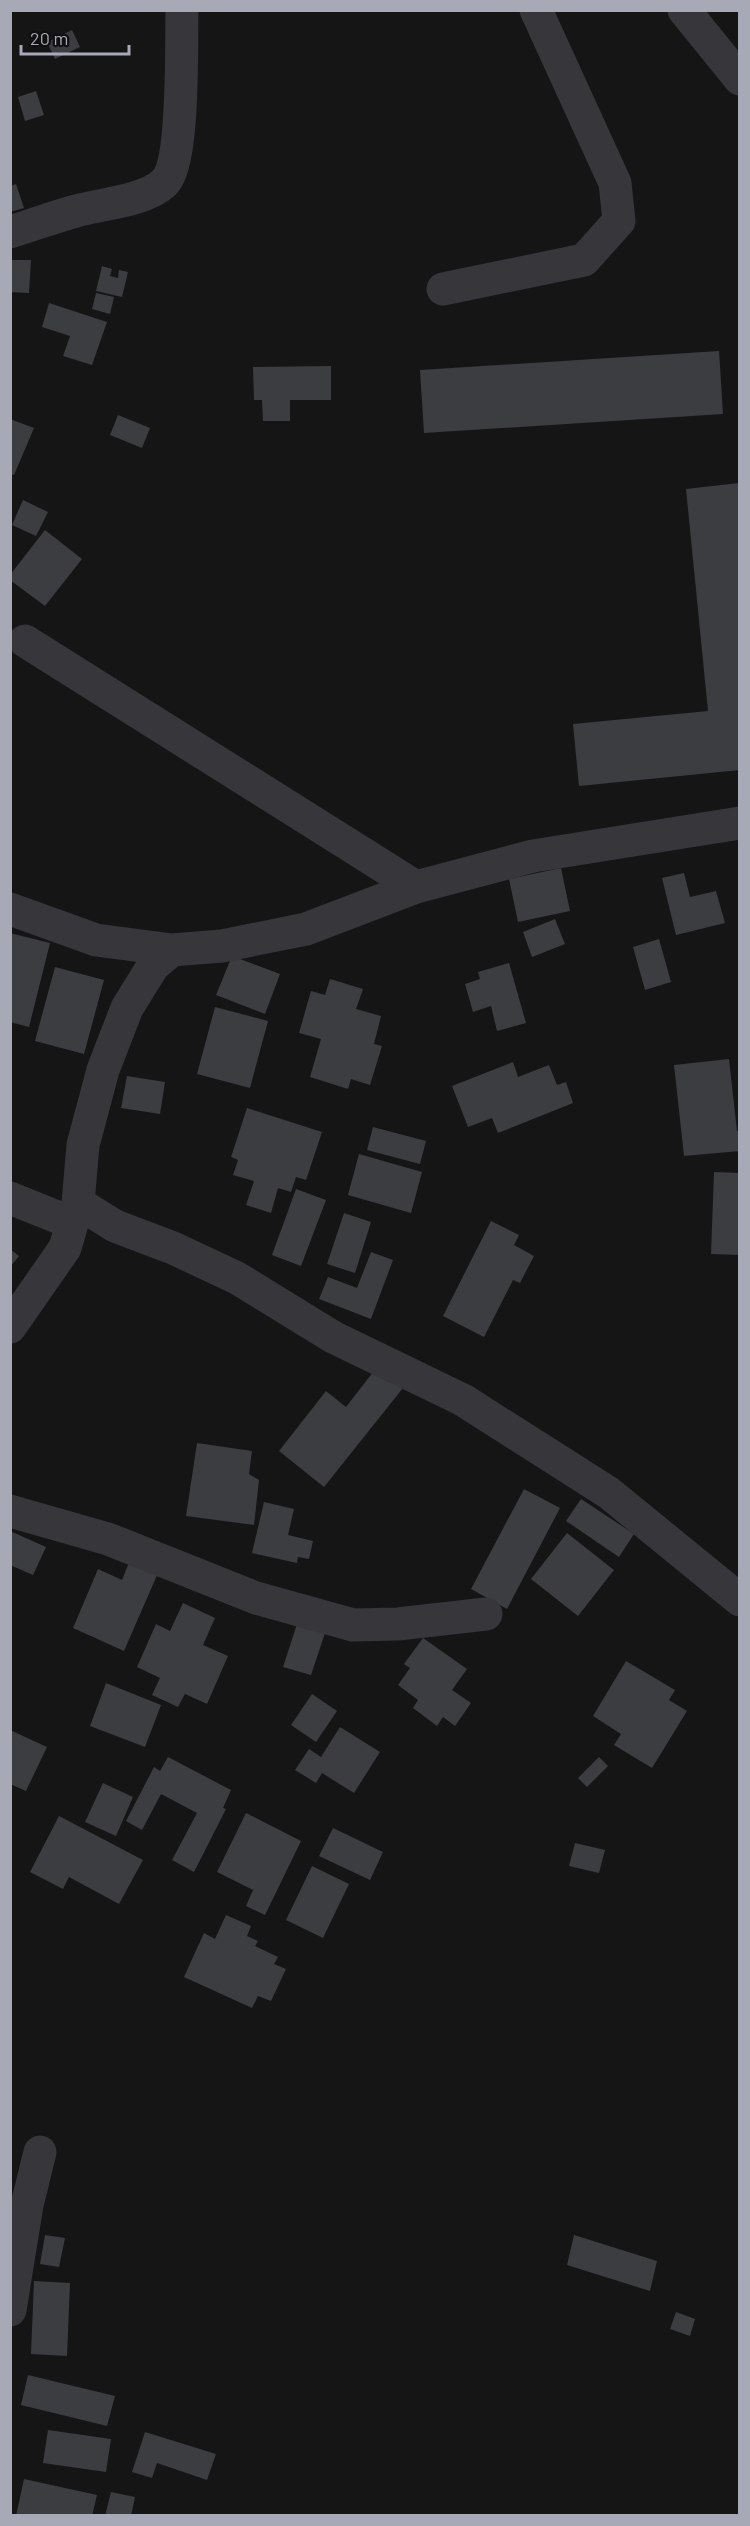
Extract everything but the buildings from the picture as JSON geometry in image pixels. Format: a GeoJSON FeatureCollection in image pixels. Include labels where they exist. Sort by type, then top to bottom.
{"type":"FeatureCollection","features":[{"type":"Feature","properties":{"kind":"street"},"geometry":{"type":"LineString","coordinates":[[10,232],[75,211],[143,195],[165,183],[172,164],[180,112],[182,10]]}},
{"type":"Feature","properties":{"kind":"street"},"geometry":{"type":"LineString","coordinates":[[443,290],[584,260],[619,221],[615,183],[537,10]]}},
{"type":"Feature","properties":{"kind":"street"},"geometry":{"type":"LineString","coordinates":[[684,10],[740,79]]}},
{"type":"Feature","properties":{"kind":"street"},"geometry":{"type":"LineString","coordinates":[[25,641],[416,887]]}},
{"type":"Feature","properties":{"kind":"street"},"geometry":{"type":"LineString","coordinates":[[10,909],[96,940],[172,950],[222,946],[306,929],[416,887],[533,856],[740,823]]}},
{"type":"Feature","properties":{"kind":"street"},"geometry":{"type":"LineString","coordinates":[[10,1327],[64,1248],[75,1213],[83,1145],[103,1070],[127,1008],[153,966],[172,950]]}},
{"type":"Feature","properties":{"kind":"street"},"geometry":{"type":"LineString","coordinates":[[10,1198],[75,1213],[173,1248],[237,1278],[333,1337],[463,1400],[609,1493],[740,1600]]}},
{"type":"Feature","properties":{"kind":"street"},"geometry":{"type":"LineString","coordinates":[[10,1511],[108,1539],[255,1598],[353,1625],[486,1614]]}},
{"type":"Feature","properties":{"kind":"street"},"geometry":{"type":"LineString","coordinates":[[10,2310],[27,2205],[40,2152]]}}]}
